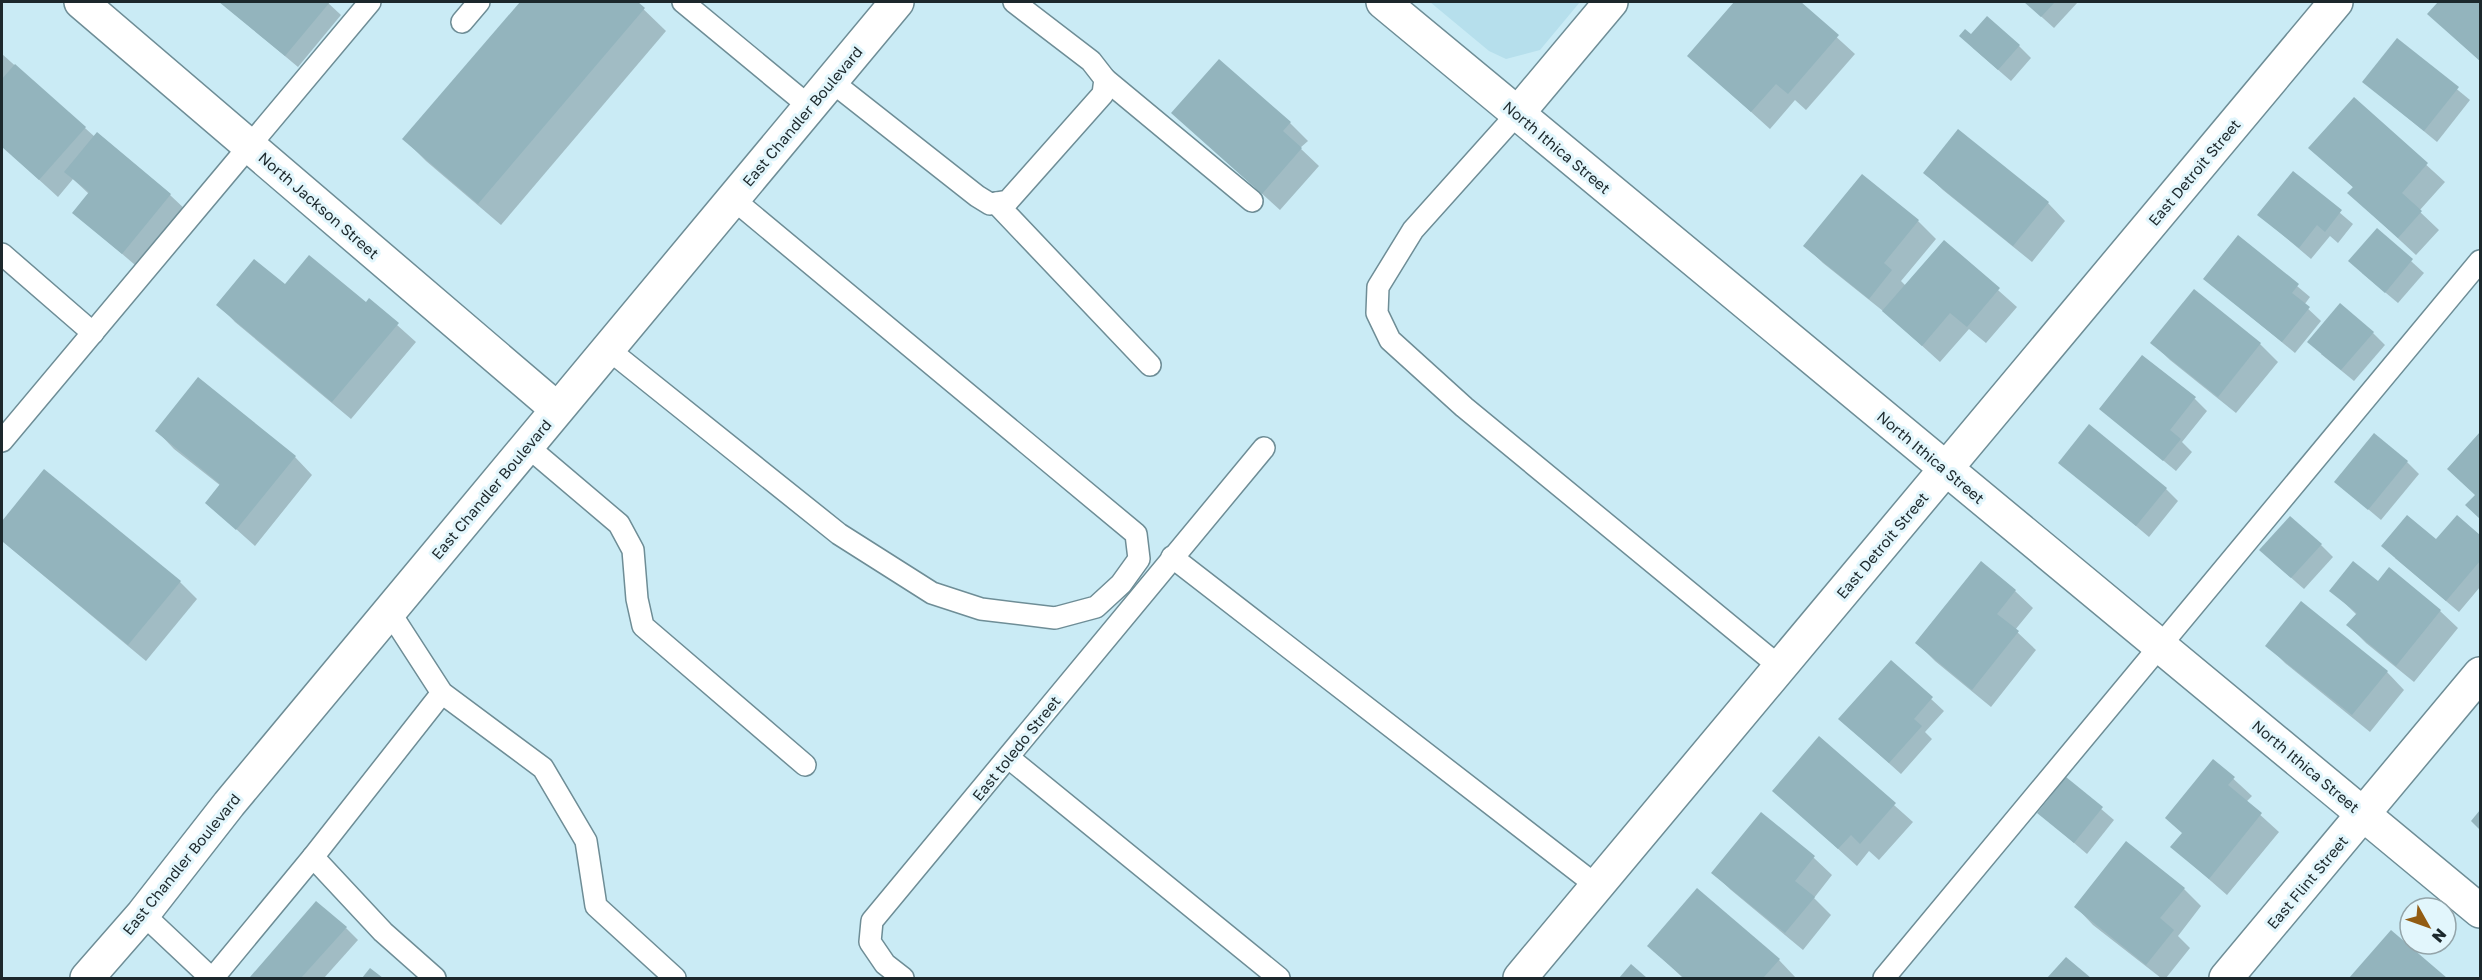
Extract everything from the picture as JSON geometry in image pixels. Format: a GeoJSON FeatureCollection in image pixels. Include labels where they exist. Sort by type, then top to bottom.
{"type":"FeatureCollection","features":[{"type":"Feature","properties":{"kind":"street","name":"North Jackson Street"},"geometry":{"type":"LineString","coordinates":[[81,2],[557,409]]}},
{"type":"Feature","properties":{"kind":"street","name":"East Chandler Boulevard"},"geometry":{"type":"LineString","coordinates":[[87,978],[142,914],[229,804],[897,2]]}},
{"type":"Feature","properties":{"kind":"street","name":"North Ithica Street"},"geometry":{"type":"LineString","coordinates":[[1383,2],[2481,911]]}},
{"type":"Feature","properties":{"kind":"street"},"geometry":{"type":"LineString","coordinates":[[1517,114],[1611,2]]}},
{"type":"Feature","properties":{"kind":"street","name":"East Detroit Street"},"geometry":{"type":"LineString","coordinates":[[1520,978],[2336,2]]}},
{"type":"Feature","properties":{"kind":"street","name":"East Flint Street"},"geometry":{"type":"LineString","coordinates":[[2226,978],[2481,674]]}},
{"type":"Feature","properties":{"kind":"lane"},"geometry":{"type":"LineString","coordinates":[[2,441],[370,2]]}},
{"type":"Feature","properties":{"kind":"lane"},"geometry":{"type":"LineString","coordinates":[[462,22],[479,2]]}},
{"type":"Feature","properties":{"kind":"lane"},"geometry":{"type":"LineString","coordinates":[[683,2],[810,107]]}},
{"type":"Feature","properties":{"kind":"lane"},"geometry":{"type":"LineString","coordinates":[[1014,2],[1091,61],[1105,79],[1252,201]]}},
{"type":"Feature","properties":{"kind":"lane"},"geometry":{"type":"LineString","coordinates":[[831,81],[990,204],[1008,201],[1103,94],[1105,79]]}},
{"type":"Feature","properties":{"kind":"lane"},"geometry":{"type":"LineString","coordinates":[[1517,114],[1413,230],[1378,287],[1377,313],[1390,340],[1456,400],[1780,667]]}},
{"type":"Feature","properties":{"kind":"lane"},"geometry":{"type":"LineString","coordinates":[[608,349],[840,534],[932,593],[981,609],[1055,618],[1096,607],[1120,584],[1139,560],[1136,534],[733,199]]}},
{"type":"Feature","properties":{"kind":"lane"},"geometry":{"type":"LineString","coordinates":[[996,203],[1150,365]]}},
{"type":"Feature","properties":{"kind":"lane"},"geometry":{"type":"LineString","coordinates":[[2,254],[93,333]]}},
{"type":"Feature","properties":{"kind":"lane"},"geometry":{"type":"LineString","coordinates":[[1884,978],[2481,261]]}},
{"type":"Feature","properties":{"kind":"lane"},"geometry":{"type":"LineString","coordinates":[[527,446],[619,524],[633,550],[637,598],[643,626],[805,765]]}},
{"type":"Feature","properties":{"kind":"lane","name":"East toledo Street"},"geometry":{"type":"LineString","coordinates":[[903,978],[885,964],[870,942],[872,921],[1264,448]]}},
{"type":"Feature","properties":{"kind":"lane"},"geometry":{"type":"LineString","coordinates":[[1172,557],[1597,886]]}},
{"type":"Feature","properties":{"kind":"lane"},"geometry":{"type":"LineString","coordinates":[[390,611],[442,693],[543,768],[586,841],[596,906],[675,978]]}},
{"type":"Feature","properties":{"kind":"lane"},"geometry":{"type":"LineString","coordinates":[[142,914],[212,978],[313,857],[442,693]]}},
{"type":"Feature","properties":{"kind":"lane"},"geometry":{"type":"LineString","coordinates":[[1009,758],[1279,978]]}},
{"type":"Feature","properties":{"kind":"lane"},"geometry":{"type":"LineString","coordinates":[[313,857],[383,932],[435,978]]}},
{"type":"Feature","properties":{"kind":"shaded area"},"geometry":{"type":"Polygon","coordinates":[[[1430,2],[1580,2],[1540,50],[1506,59],[1489,51],[1430,2]]]}},
{"type":"Feature","properties":{"kind":"building"},"geometry":{"type":"Polygon","coordinates":[[[219,2],[330,2],[285,56],[219,2]]]}},
{"type":"Feature","properties":{"kind":"building"},"geometry":{"type":"Polygon","coordinates":[[[520,2],[638,2],[645,8],[478,204],[402,139],[520,2]]]}},
{"type":"Feature","properties":{"kind":"building"},"geometry":{"type":"Polygon","coordinates":[[[1734,2],[1801,2],[1839,35],[1788,94],[1776,84],[1751,112],[1687,56],[1734,2]]]}},
{"type":"Feature","properties":{"kind":"building"},"geometry":{"type":"Polygon","coordinates":[[[2024,2],[2055,2],[2041,17],[2024,2]]]}},
{"type":"Feature","properties":{"kind":"building"},"geometry":{"type":"Polygon","coordinates":[[[2438,2],[2480,2],[2480,61],[2427,14],[2438,2]]]}},
{"type":"Feature","properties":{"kind":"building"},"geometry":{"type":"Polygon","coordinates":[[[1987,16],[2020,45],[1998,70],[1959,36],[1965,29],[1971,34],[1987,16]]]}},
{"type":"Feature","properties":{"kind":"building"},"geometry":{"type":"Polygon","coordinates":[[[2397,38],[2459,87],[2424,131],[2362,82],[2397,38]]]}},
{"type":"Feature","properties":{"kind":"building"},"geometry":{"type":"Polygon","coordinates":[[[1219,59],[1291,122],[1283,131],[1302,148],[1262,194],[1171,113],[1219,59]]]}},
{"type":"Feature","properties":{"kind":"building"},"geometry":{"type":"Polygon","coordinates":[[[15,64],[86,127],[39,180],[2,147],[2,79],[15,64]]]}},
{"type":"Feature","properties":{"kind":"building"},"geometry":{"type":"Polygon","coordinates":[[[2354,97],[2428,163],[2402,193],[2422,211],[2398,238],[2347,193],[2353,187],[2308,148],[2354,97]]]}},
{"type":"Feature","properties":{"kind":"building"},"geometry":{"type":"Polygon","coordinates":[[[1958,129],[2049,202],[2013,246],[1923,173],[1958,129]]]}},
{"type":"Feature","properties":{"kind":"building"},"geometry":{"type":"Polygon","coordinates":[[[97,132],[171,194],[122,254],[72,213],[89,192],[64,172],[97,132]]]}},
{"type":"Feature","properties":{"kind":"building"},"geometry":{"type":"Polygon","coordinates":[[[2293,171],[2342,210],[2325,232],[2317,225],[2299,248],[2257,215],[2293,171]]]}},
{"type":"Feature","properties":{"kind":"building"},"geometry":{"type":"Polygon","coordinates":[[[1862,174],[1919,220],[1884,263],[1892,270],[1869,299],[1803,246],[1862,174]]]}},
{"type":"Feature","properties":{"kind":"building"},"geometry":{"type":"Polygon","coordinates":[[[2377,228],[2413,259],[2385,293],[2348,261],[2377,228]]]}},
{"type":"Feature","properties":{"kind":"building"},"geometry":{"type":"Polygon","coordinates":[[[2238,235],[2299,284],[2292,293],[2310,307],[2282,342],[2203,279],[2238,235]]]}},
{"type":"Feature","properties":{"kind":"building"},"geometry":{"type":"Polygon","coordinates":[[[1944,240],[2000,288],[1967,327],[1950,313],[1922,346],[1882,311],[1944,240]]]}},
{"type":"Feature","properties":{"kind":"building"},"geometry":{"type":"Polygon","coordinates":[[[309,255],[366,302],[369,298],[399,323],[332,402],[216,305],[254,259],[285,284],[309,255]]]}},
{"type":"Feature","properties":{"kind":"building"},"geometry":{"type":"Polygon","coordinates":[[[2194,289],[2261,343],[2218,397],[2150,343],[2194,289]]]}},
{"type":"Feature","properties":{"kind":"building"},"geometry":{"type":"Polygon","coordinates":[[[2340,303],[2374,332],[2341,370],[2307,342],[2340,303]]]}},
{"type":"Feature","properties":{"kind":"building"},"geometry":{"type":"Polygon","coordinates":[[[2142,355],[2196,397],[2170,430],[2181,439],[2163,461],[2099,409],[2142,355]]]}},
{"type":"Feature","properties":{"kind":"building"},"geometry":{"type":"Polygon","coordinates":[[[198,377],[296,456],[236,530],[205,503],[220,484],[155,431],[198,377]]]}},
{"type":"Feature","properties":{"kind":"building"},"geometry":{"type":"Polygon","coordinates":[[[2089,424],[2167,488],[2136,526],[2058,463],[2089,424]]]}},
{"type":"Feature","properties":{"kind":"building"},"geometry":{"type":"Polygon","coordinates":[[[2480,432],[2480,519],[2465,505],[2475,495],[2447,469],[2480,432]]]}},
{"type":"Feature","properties":{"kind":"building"},"geometry":{"type":"Polygon","coordinates":[[[2374,433],[2408,461],[2368,510],[2334,482],[2374,433]]]}},
{"type":"Feature","properties":{"kind":"building"},"geometry":{"type":"Polygon","coordinates":[[[44,469],[181,581],[128,645],[2,541],[2,521],[44,469]]]}},
{"type":"Feature","properties":{"kind":"building"},"geometry":{"type":"Polygon","coordinates":[[[2407,515],[2436,539],[2457,515],[2480,535],[2480,561],[2446,601],[2381,546],[2407,515]]]}},
{"type":"Feature","properties":{"kind":"building"},"geometry":{"type":"Polygon","coordinates":[[[2290,516],[2322,544],[2291,578],[2259,550],[2290,516]]]}},
{"type":"Feature","properties":{"kind":"building"},"geometry":{"type":"Polygon","coordinates":[[[1981,561],[2016,590],[1997,614],[2019,631],[1972,690],[1915,643],[1981,561]]]}},
{"type":"Feature","properties":{"kind":"building"},"geometry":{"type":"Polygon","coordinates":[[[2353,561],[2378,581],[2389,567],[2441,610],[2396,666],[2346,625],[2357,613],[2329,591],[2353,561]]]}},
{"type":"Feature","properties":{"kind":"building"},"geometry":{"type":"Polygon","coordinates":[[[2301,601],[2388,671],[2352,715],[2265,646],[2301,601]]]}},
{"type":"Feature","properties":{"kind":"building"},"geometry":{"type":"Polygon","coordinates":[[[1891,660],[1933,697],[1914,719],[1922,726],[1889,763],[1838,719],[1891,660]]]}},
{"type":"Feature","properties":{"kind":"building"},"geometry":{"type":"Polygon","coordinates":[[[1819,736],[1896,803],[1860,844],[1851,835],[1838,849],[1772,791],[1819,736]]]}},
{"type":"Feature","properties":{"kind":"building"},"geometry":{"type":"Polygon","coordinates":[[[2213,759],[2235,777],[2228,785],[2262,813],[2209,879],[2170,847],[2182,833],[2165,818],[2213,759]]]}},
{"type":"Feature","properties":{"kind":"building"},"geometry":{"type":"Polygon","coordinates":[[[2066,777],[2103,807],[2074,843],[2037,813],[2066,777]]]}},
{"type":"Feature","properties":{"kind":"building"},"geometry":{"type":"Polygon","coordinates":[[[2480,810],[2480,830],[2471,821],[2480,810]]]}},
{"type":"Feature","properties":{"kind":"building"},"geometry":{"type":"Polygon","coordinates":[[[1761,812],[1815,856],[1795,881],[1815,897],[1785,933],[1711,873],[1761,812]]]}},
{"type":"Feature","properties":{"kind":"building"},"geometry":{"type":"Polygon","coordinates":[[[2126,841],[2185,888],[2160,918],[2174,930],[2146,965],[2074,907],[2126,841]]]}},
{"type":"Feature","properties":{"kind":"building"},"geometry":{"type":"Polygon","coordinates":[[[1697,888],[1780,959],[1763,978],[1684,978],[1647,946],[1697,888]]]}},
{"type":"Feature","properties":{"kind":"building"},"geometry":{"type":"Polygon","coordinates":[[[316,901],[347,927],[301,978],[250,977],[316,901]]]}},
{"type":"Feature","properties":{"kind":"building"},"geometry":{"type":"Polygon","coordinates":[[[2391,930],[2398,936],[2398,956],[2421,956],[2447,978],[2349,978],[2391,930]]]}},
{"type":"Feature","properties":{"kind":"building"},"geometry":{"type":"Polygon","coordinates":[[[2066,957],[2091,978],[2047,978],[2066,957]]]}},
{"type":"Feature","properties":{"kind":"building"},"geometry":{"type":"Polygon","coordinates":[[[1631,964],[1647,978],[1619,978],[1631,964]]]}},
{"type":"Feature","properties":{"kind":"building"},"geometry":{"type":"Polygon","coordinates":[[[370,968],[383,978],[362,978],[370,968]]]}}]}
